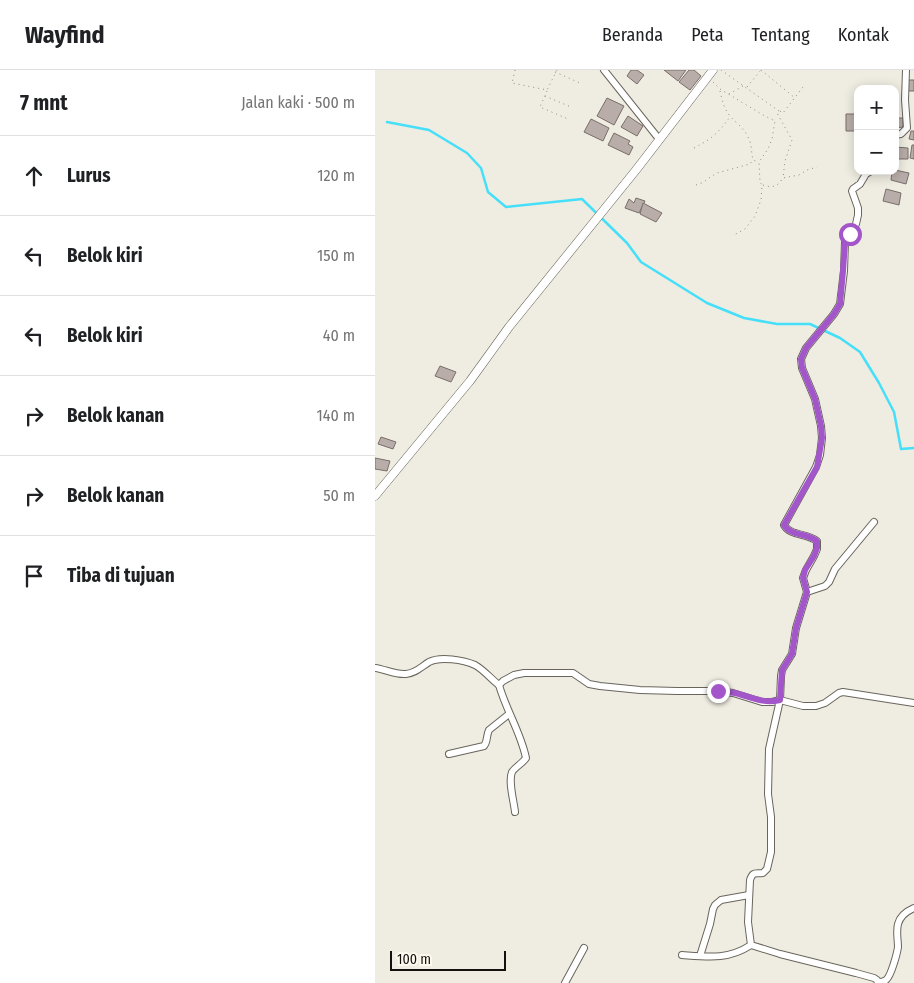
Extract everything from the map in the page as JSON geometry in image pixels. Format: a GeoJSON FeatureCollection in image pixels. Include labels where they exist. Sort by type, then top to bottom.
{"type":"FeatureCollection","features":[{"type":"Feature","properties":{"kind":"street"},"geometry":{"type":"LineString","coordinates":[[604,70],[659,139]]}},
{"type":"Feature","properties":{"kind":"street"},"geometry":{"type":"LineString","coordinates":[[375,496],[470,381],[533,297],[603,212],[713,70]]}},
{"type":"Feature","properties":{"kind":"street"},"geometry":{"type":"LineString","coordinates":[[899,135],[907,128],[905,100],[906,70]]}},
{"type":"Feature","properties":{"kind":"street"},"geometry":{"type":"LineString","coordinates":[[751,945],[748,922],[751,875],[763,873],[767,869],[771,852],[771,817],[768,794],[769,749],[780,700],[782,670],[792,654],[796,628],[807,592],[803,578],[805,570],[817,548],[817,541],[815,539],[788,531],[784,525],[817,467],[822,438],[815,399],[802,368],[801,359],[806,348],[840,304],[845,242],[856,224],[858,215],[852,191],[866,175]]}},
{"type":"Feature","properties":{"kind":"street"},"geometry":{"type":"LineString","coordinates":[[807,592],[825,586],[835,569],[874,522]]}},
{"type":"Feature","properties":{"kind":"street"},"geometry":{"type":"LineString","coordinates":[[375,668],[404,674],[415,672],[436,659],[462,661],[474,665],[499,685],[526,758],[515,769],[510,778],[515,812]]}},
{"type":"Feature","properties":{"kind":"street"},"geometry":{"type":"LineString","coordinates":[[499,685],[514,675],[524,673],[567,673],[573,674],[589,684],[600,686],[622,689],[718,691],[733,693],[762,702],[780,700],[803,706],[816,706],[825,703],[843,692],[914,703]]}},
{"type":"Feature","properties":{"kind":"street"},"geometry":{"type":"LineString","coordinates":[[449,754],[484,746],[487,743],[489,730],[509,714]]}},
{"type":"Feature","properties":{"kind":"street"},"geometry":{"type":"LineString","coordinates":[[700,956],[715,905],[721,900],[749,895]]}},
{"type":"Feature","properties":{"kind":"street"},"geometry":{"type":"LineString","coordinates":[[682,955],[722,957],[751,945],[874,978],[878,983],[884,982],[891,972],[897,950],[898,923],[905,913],[914,908]]}},
{"type":"Feature","properties":{"kind":"street"},"geometry":{"type":"LineString","coordinates":[[565,983],[584,948]]}},
{"type":"Feature","properties":{"kind":"path"},"geometry":{"type":"LineString","coordinates":[[515,70],[512,83],[547,90]]}},
{"type":"Feature","properties":{"kind":"path"},"geometry":{"type":"LineString","coordinates":[[721,70],[783,113],[803,87]]}},
{"type":"Feature","properties":{"kind":"path"},"geometry":{"type":"LineString","coordinates":[[746,88],[761,70],[795,98]]}},
{"type":"Feature","properties":{"kind":"path"},"geometry":{"type":"LineString","coordinates":[[568,119],[539,107],[556,71],[579,83]]}},
{"type":"Feature","properties":{"kind":"path"},"geometry":{"type":"LineString","coordinates":[[707,77],[720,89],[775,121],[772,139],[759,162],[760,182],[762,185],[761,200],[755,216],[745,229],[734,235]]}},
{"type":"Feature","properties":{"kind":"path"},"geometry":{"type":"LineString","coordinates":[[729,94],[743,86]]}},
{"type":"Feature","properties":{"kind":"path"},"geometry":{"type":"LineString","coordinates":[[720,89],[724,107],[749,138],[753,160]]}},
{"type":"Feature","properties":{"kind":"path"},"geometry":{"type":"LineString","coordinates":[[545,96],[571,107]]}},
{"type":"Feature","properties":{"kind":"path"},"geometry":{"type":"LineString","coordinates":[[762,185],[774,187],[780,184],[783,178],[785,161],[791,140],[777,113],[779,111]]}},
{"type":"Feature","properties":{"kind":"path"},"geometry":{"type":"LineString","coordinates":[[694,148],[711,139],[730,116]]}},
{"type":"Feature","properties":{"kind":"path"},"geometry":{"type":"LineString","coordinates":[[753,160],[759,162]]}},
{"type":"Feature","properties":{"kind":"path"},"geometry":{"type":"LineString","coordinates":[[696,185],[717,173],[750,164],[753,160]]}},
{"type":"Feature","properties":{"kind":"path"},"geometry":{"type":"LineString","coordinates":[[783,178],[799,175],[817,167]]}},
{"type":"Feature","properties":{"kind":"building"},"geometry":{"type":"Polygon","coordinates":[[[631,70],[637,70],[644,75],[637,84],[627,76],[631,70]]]}},
{"type":"Feature","properties":{"kind":"building"},"geometry":{"type":"Polygon","coordinates":[[[664,70],[686,70],[678,81],[664,70]]]}},
{"type":"Feature","properties":{"kind":"building"},"geometry":{"type":"Polygon","coordinates":[[[689,70],[694,70],[701,76],[690,90],[679,82],[689,70]]]}},
{"type":"Feature","properties":{"kind":"building"},"geometry":{"type":"Polygon","coordinates":[[[908,80],[914,80],[914,91],[908,91],[908,80]]]}},
{"type":"Feature","properties":{"kind":"building"},"geometry":{"type":"Polygon","coordinates":[[[607,98],[624,106],[614,125],[597,116],[607,98]]]}},
{"type":"Feature","properties":{"kind":"building"},"geometry":{"type":"Polygon","coordinates":[[[846,114],[854,114],[854,131],[846,131],[846,114]]]}},
{"type":"Feature","properties":{"kind":"building"},"geometry":{"type":"Polygon","coordinates":[[[628,116],[643,126],[637,136],[621,127],[628,116]]]}},
{"type":"Feature","properties":{"kind":"building"},"geometry":{"type":"Polygon","coordinates":[[[899,118],[903,118],[903,127],[899,128],[899,118]]]}},
{"type":"Feature","properties":{"kind":"building"},"geometry":{"type":"Polygon","coordinates":[[[591,119],[609,128],[603,141],[584,132],[591,119]]]}},
{"type":"Feature","properties":{"kind":"building"},"geometry":{"type":"Polygon","coordinates":[[[911,131],[914,131],[914,140],[909,139],[911,131]]]}},
{"type":"Feature","properties":{"kind":"building"},"geometry":{"type":"Polygon","coordinates":[[[614,133],[630,141],[628,144],[633,147],[629,155],[608,145],[614,133]]]}},
{"type":"Feature","properties":{"kind":"building"},"geometry":{"type":"Polygon","coordinates":[[[912,145],[914,145],[914,159],[910,158],[912,145]]]}},
{"type":"Feature","properties":{"kind":"building"},"geometry":{"type":"Polygon","coordinates":[[[899,147],[908,148],[908,159],[899,159],[899,147]]]}},
{"type":"Feature","properties":{"kind":"building"},"geometry":{"type":"Polygon","coordinates":[[[899,171],[909,173],[906,184],[891,180],[892,175],[899,175],[899,171]]]}},
{"type":"Feature","properties":{"kind":"building"},"geometry":{"type":"Polygon","coordinates":[[[886,189],[901,193],[899,205],[883,201],[886,189]]]}},
{"type":"Feature","properties":{"kind":"building"},"geometry":{"type":"Polygon","coordinates":[[[636,198],[645,201],[639,213],[625,208],[629,199],[634,203],[636,198]]]}},
{"type":"Feature","properties":{"kind":"building"},"geometry":{"type":"Polygon","coordinates":[[[643,203],[662,213],[656,222],[640,214],[643,203]]]}},
{"type":"Feature","properties":{"kind":"building"},"geometry":{"type":"Polygon","coordinates":[[[440,366],[456,372],[451,382],[435,376],[440,366]]]}},
{"type":"Feature","properties":{"kind":"building"},"geometry":{"type":"Polygon","coordinates":[[[381,437],[396,442],[393,449],[378,444],[381,437]]]}},
{"type":"Feature","properties":{"kind":"building"},"geometry":{"type":"Polygon","coordinates":[[[375,458],[390,461],[387,471],[375,469],[375,458]]]}},
{"type":"Feature","properties":{"kind":"waterway"},"geometry":{"type":"LineString","coordinates":[[387,122],[429,130],[467,153],[481,168],[488,192],[506,207],[582,199],[627,243],[641,262],[707,303],[744,318],[777,324],[810,324],[840,338],[860,352],[879,383],[894,412],[901,449],[914,448]]}},
{"type":"Feature","properties":{"kind":"route"},"geometry":{"type":"LineString","coordinates":[[718,691],[733,693],[762,702],[780,700],[782,670],[792,654],[796,628],[807,592],[803,578],[805,570],[817,548],[817,541],[815,539],[788,531],[784,525],[817,467],[822,438],[815,399],[802,368],[801,359],[806,348],[840,304],[845,242],[850,234]]}}]}
